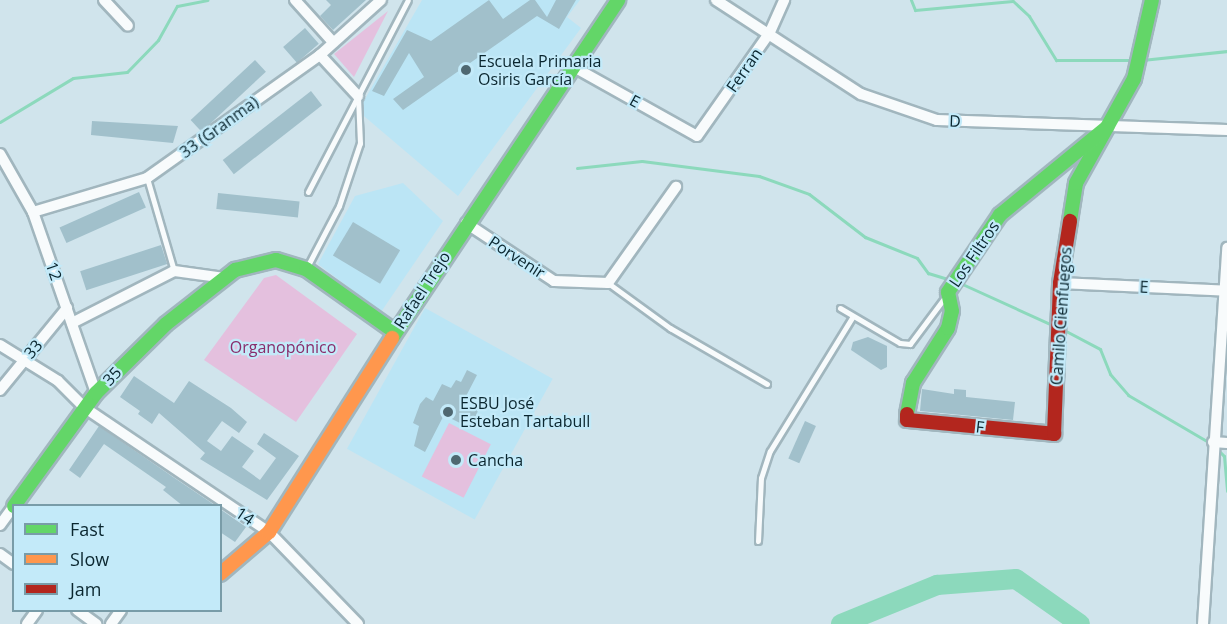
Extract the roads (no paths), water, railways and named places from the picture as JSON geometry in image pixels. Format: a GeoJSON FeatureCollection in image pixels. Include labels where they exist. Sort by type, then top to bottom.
{"type":"FeatureCollection","features":[{"type":"Feature","properties":{"kind":"street"},"geometry":{"type":"LineString","coordinates":[[104,0],[128,26]]}},
{"type":"Feature","properties":{"kind":"street"},"geometry":{"type":"LineString","coordinates":[[295,0],[333,42]]}},
{"type":"Feature","properties":{"kind":"street","name":"33 (Granma)"},"geometry":{"type":"LineString","coordinates":[[33,212],[147,178],[320,55],[381,0]]}},
{"type":"Feature","properties":{"kind":"street","name":"Rafael Trejo"},"geometry":{"type":"LineString","coordinates":[[222,572],[269,532],[465,223],[618,0]]}},
{"type":"Feature","properties":{"kind":"street","name":"D"},"geometry":{"type":"LineString","coordinates":[[716,0],[770,32],[861,94],[937,120],[1227,130]]}},
{"type":"Feature","properties":{"kind":"street","name":"Ferran"},"geometry":{"type":"LineString","coordinates":[[697,136],[770,32],[783,0]]}},
{"type":"Feature","properties":{"kind":"street","name":"Camilo Cienfuegos"},"geometry":{"type":"LineString","coordinates":[[1054,434],[1060,283],[1076,183],[1107,127],[1138,60],[1152,0]]}},
{"type":"Feature","properties":{"kind":"street"},"geometry":{"type":"LineString","coordinates":[[320,55],[358,96]]}},
{"type":"Feature","properties":{"kind":"street","name":"E"},"geometry":{"type":"LineString","coordinates":[[572,66],[697,136]]}},
{"type":"Feature","properties":{"kind":"street","name":"Los Filtros"},"geometry":{"type":"LineString","coordinates":[[907,420],[906,403],[913,383],[948,328],[952,312],[948,292],[1000,215],[1107,127]]}},
{"type":"Feature","properties":{"kind":"street","name":"12"},"geometry":{"type":"LineString","coordinates":[[0,154],[33,212],[96,393]]}},
{"type":"Feature","properties":{"kind":"street"},"geometry":{"type":"LineString","coordinates":[[608,282],[676,187]]}},
{"type":"Feature","properties":{"kind":"street","name":"Porvenir"},"geometry":{"type":"LineString","coordinates":[[465,223],[554,281],[608,282]]}},
{"type":"Feature","properties":{"kind":"street"},"geometry":{"type":"LineString","coordinates":[[1203,624],[1227,248]]}},
{"type":"Feature","properties":{"kind":"street"},"geometry":{"type":"LineString","coordinates":[[72,323],[174,271],[230,274],[276,260],[306,268],[395,332]]}},
{"type":"Feature","properties":{"kind":"street","name":"35"},"geometry":{"type":"LineString","coordinates":[[15,504],[96,393],[166,324],[230,274]]}},
{"type":"Feature","properties":{"kind":"street","name":"E"},"geometry":{"type":"LineString","coordinates":[[1060,283],[1225,291]]}},
{"type":"Feature","properties":{"kind":"street","name":"33"},"geometry":{"type":"LineString","coordinates":[[0,390],[67,308]]}},
{"type":"Feature","properties":{"kind":"street","name":"14"},"geometry":{"type":"LineString","coordinates":[[0,345],[58,381],[85,408],[269,532],[358,624]]}},
{"type":"Feature","properties":{"kind":"street","name":"F"},"geometry":{"type":"LineString","coordinates":[[907,420],[1054,434]]}},
{"type":"Feature","properties":{"kind":"street"},"geometry":{"type":"LineString","coordinates":[[1213,442],[1227,443]]}},
{"type":"Feature","properties":{"kind":"street","name":"35"},"geometry":{"type":"LineString","coordinates":[[0,525],[12,509]]}},
{"type":"Feature","properties":{"kind":"street"},"geometry":{"type":"LineString","coordinates":[[80,612],[96,624]]}},
{"type":"Feature","properties":{"kind":"lane"},"geometry":{"type":"LineString","coordinates":[[308,192],[408,0]]}},
{"type":"Feature","properties":{"kind":"lane"},"geometry":{"type":"LineString","coordinates":[[306,268],[339,206],[360,143],[358,96]]}},
{"type":"Feature","properties":{"kind":"lane"},"geometry":{"type":"LineString","coordinates":[[147,178],[174,271]]}},
{"type":"Feature","properties":{"kind":"lane"},"geometry":{"type":"LineString","coordinates":[[608,282],[670,328],[767,384]]}},
{"type":"Feature","properties":{"kind":"lane"},"geometry":{"type":"LineString","coordinates":[[840,308],[900,343],[910,344],[948,292]]}},
{"type":"Feature","properties":{"kind":"lane"},"geometry":{"type":"LineString","coordinates":[[758,541],[761,478],[770,451],[853,316]]}},
{"type":"Feature","properties":{"kind":"waterway"},"geometry":{"type":"LineString","coordinates":[[0,122],[73,78],[127,72],[158,40],[177,6],[207,0]]}},
{"type":"Feature","properties":{"kind":"waterway"},"geometry":{"type":"LineString","coordinates":[[911,0],[915,10],[1013,1],[1029,16],[1056,60],[1133,60]]}},
{"type":"Feature","properties":{"kind":"waterway"},"geometry":{"type":"LineString","coordinates":[[1142,60],[1227,51]]}},
{"type":"Feature","properties":{"kind":"waterway"},"geometry":{"type":"LineString","coordinates":[[577,168],[642,161],[759,176],[809,194],[865,237],[917,258],[928,273],[951,280]]}},
{"type":"Feature","properties":{"kind":"waterway"},"geometry":{"type":"LineString","coordinates":[[960,283],[1052,325]]}},
{"type":"Feature","properties":{"kind":"waterway"},"geometry":{"type":"LineString","coordinates":[[1064,330],[1100,349],[1110,374],[1128,395],[1210,443]]}},
{"type":"Feature","properties":{"kind":"waterway"},"geometry":{"type":"LineString","coordinates":[[1217,449],[1224,456],[1227,491]]}},
{"type":"Feature","properties":{"kind":"waterway"},"geometry":{"type":"LineString","coordinates":[[841,624],[937,585],[1016,579],[1080,624]]}},
{"type":"Feature","properties":{"kind":"place","name":"Escuela Primaria Osiris García"},"geometry":{"type":"Point","coordinates":[466,70]}},
{"type":"Feature","properties":{"kind":"place","name":"ESBU José Esteban Tartabull"},"geometry":{"type":"Point","coordinates":[448,412]}},
{"type":"Feature","properties":{"kind":"place","name":"Cancha"},"geometry":{"type":"Point","coordinates":[456,460]}},
{"type":"Feature","properties":{"kind":"park label","name":"Organopónico"},"geometry":{"type":"Point","coordinates":[283,347]}}]}
